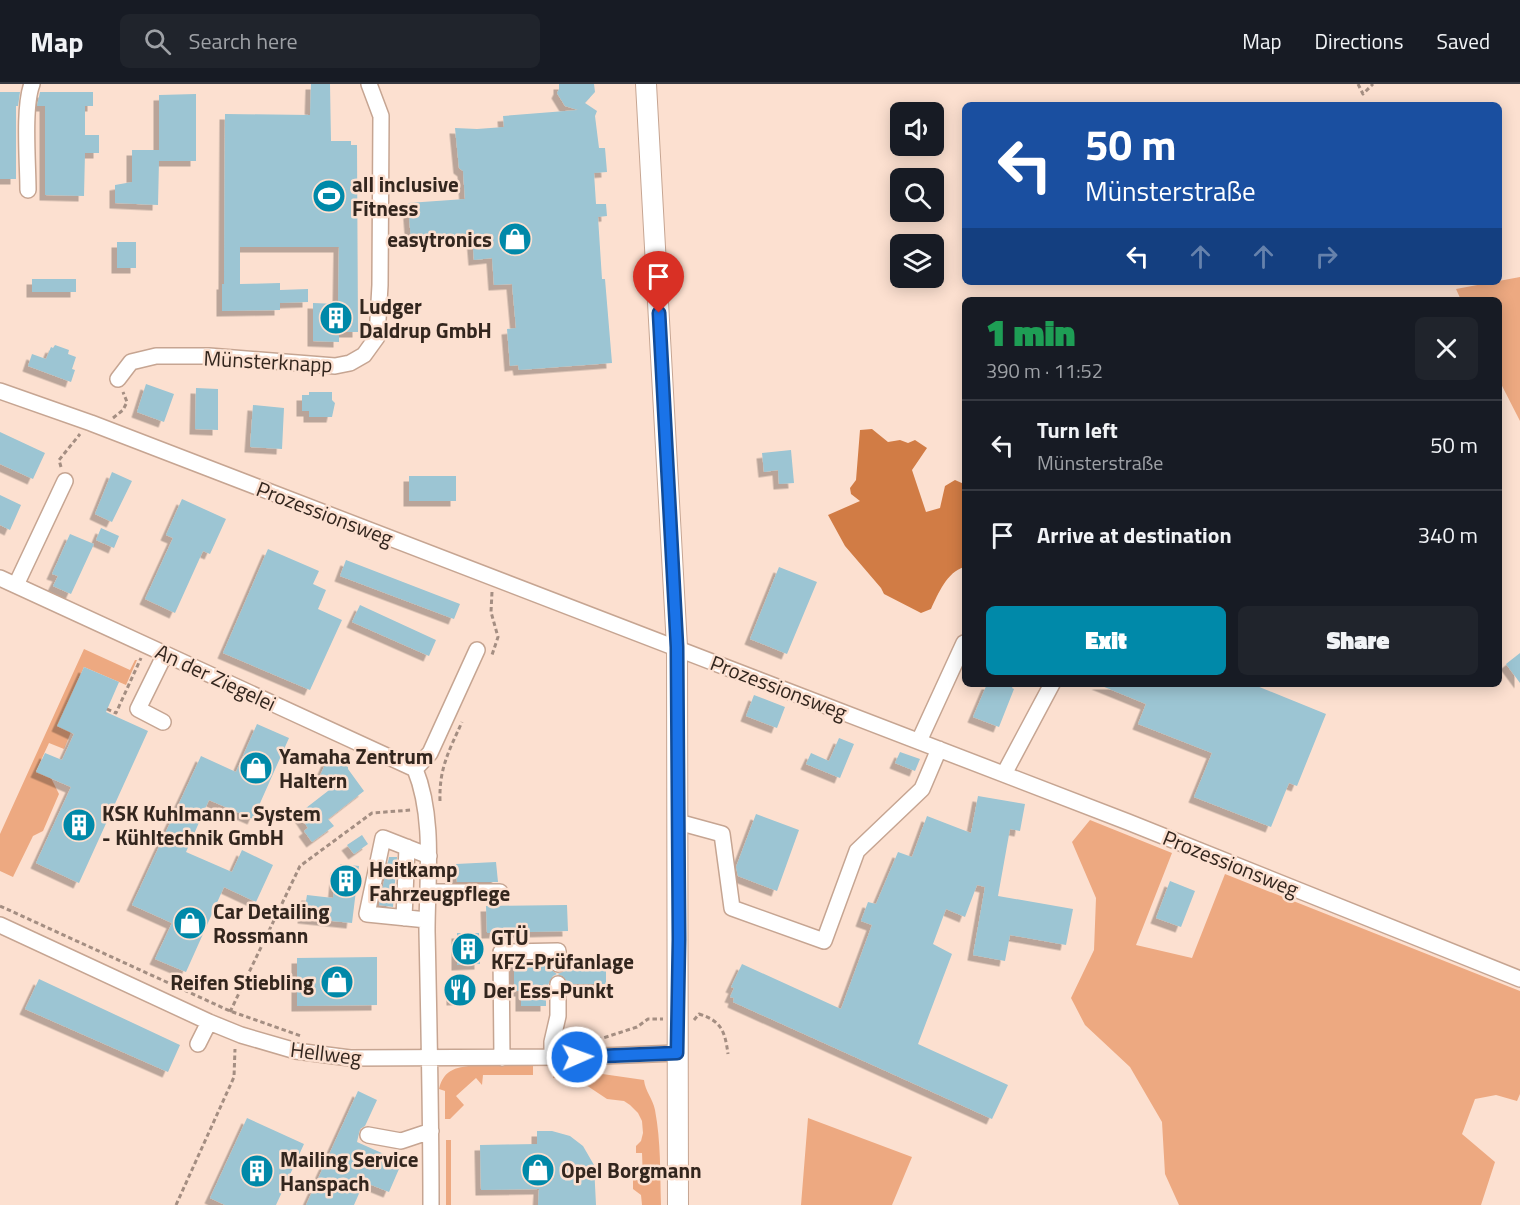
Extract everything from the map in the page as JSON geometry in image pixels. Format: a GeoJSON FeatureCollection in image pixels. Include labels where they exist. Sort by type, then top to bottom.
{"type":"FeatureCollection","features":[{"type":"Feature","properties":{"kind":"main road"},"geometry":{"type":"LineString","coordinates":[[646,84],[677,647],[678,1205]]}},
{"type":"Feature","properties":{"kind":"street"},"geometry":{"type":"LineString","coordinates":[[28,190],[27,133],[29,91],[32,84]]}},
{"type":"Feature","properties":{"kind":"street","name":"Münsterknapp"},"geometry":{"type":"LineString","coordinates":[[118,379],[131,362],[156,356],[209,356],[334,366],[350,363],[368,351],[377,337],[380,285],[381,127],[381,116],[369,84]]}},
{"type":"Feature","properties":{"kind":"street","name":"Prozessionsweg"},"geometry":{"type":"LineString","coordinates":[[0,391],[97,425],[677,647],[1520,979]]}},
{"type":"Feature","properties":{"kind":"street"},"geometry":{"type":"LineString","coordinates":[[16,585],[65,480]]}},
{"type":"Feature","properties":{"kind":"street","name":"An der Ziegelei"},"geometry":{"type":"LineString","coordinates":[[0,578],[415,769]]}},
{"type":"Feature","properties":{"kind":"street"},"geometry":{"type":"LineString","coordinates":[[919,741],[962,648]]}},
{"type":"Feature","properties":{"kind":"street"},"geometry":{"type":"LineString","coordinates":[[432,1205],[427,920],[429,856],[421,785],[415,769],[430,753],[477,650]]}},
{"type":"Feature","properties":{"kind":"street"},"geometry":{"type":"LineString","coordinates":[[163,722],[138,709],[165,654]]}},
{"type":"Feature","properties":{"kind":"street"},"geometry":{"type":"LineString","coordinates":[[1004,774],[1050,687]]}},
{"type":"Feature","properties":{"kind":"street"},"geometry":{"type":"LineString","coordinates":[[678,822],[722,834],[732,908],[824,941],[857,851],[922,789],[939,749]]}},
{"type":"Feature","properties":{"kind":"street"},"geometry":{"type":"LineString","coordinates":[[427,920],[367,914],[383,838],[429,856]]}},
{"type":"Feature","properties":{"kind":"street"},"geometry":{"type":"LineString","coordinates":[[404,918],[407,847]]}},
{"type":"Feature","properties":{"kind":"street"},"geometry":{"type":"LineString","coordinates":[[428,892],[500,892]]}},
{"type":"Feature","properties":{"kind":"street","name":"Hellweg"},"geometry":{"type":"LineString","coordinates":[[0,926],[209,1022],[241,1035],[317,1055],[367,1059],[677,1053]]}},
{"type":"Feature","properties":{"kind":"street"},"geometry":{"type":"LineString","coordinates":[[502,1058],[501,952],[558,951],[558,964]]}},
{"type":"Feature","properties":{"kind":"street"},"geometry":{"type":"LineString","coordinates":[[552,1057],[552,1042],[558,1016],[558,984]]}},
{"type":"Feature","properties":{"kind":"street"},"geometry":{"type":"LineString","coordinates":[[198,1044],[209,1022]]}},
{"type":"Feature","properties":{"kind":"street"},"geometry":{"type":"LineString","coordinates":[[368,1135],[401,1141],[431,1131]]}},
{"type":"Feature","properties":{"kind":"path"},"geometry":{"type":"LineString","coordinates":[[1358,84],[1363,94],[1373,84]]}},
{"type":"Feature","properties":{"kind":"path"},"geometry":{"type":"LineString","coordinates":[[65,480],[59,460],[97,425],[123,410],[127,402],[118,379]]}},
{"type":"Feature","properties":{"kind":"path"},"geometry":{"type":"LineString","coordinates":[[107,709],[116,713],[147,645]]}},
{"type":"Feature","properties":{"kind":"path"},"geometry":{"type":"LineString","coordinates":[[224,1028],[300,866],[372,813],[424,809]]}},
{"type":"Feature","properties":{"kind":"path"},"geometry":{"type":"LineString","coordinates":[[0,906],[230,1011],[303,1037]]}},
{"type":"Feature","properties":{"kind":"path"},"geometry":{"type":"LineString","coordinates":[[580,1041],[603,1038],[637,1027],[648,1019],[694,1020],[699,1014],[717,1021],[726,1036],[728,1054]]}},
{"type":"Feature","properties":{"kind":"path"},"geometry":{"type":"LineString","coordinates":[[176,1205],[234,1077],[234,1051],[247,1018]]}},
{"type":"Feature","properties":{"kind":"shaded area"},"geometry":{"type":"Polygon","coordinates":[[[1520,277],[1520,421],[1502,386],[1502,297],[1460,297],[1456,289],[1477,285],[1502,285],[1502,280],[1520,277]]]}},
{"type":"Feature","properties":{"kind":"shaded area"},"geometry":{"type":"Polygon","coordinates":[[[872,429],[888,442],[900,440],[908,443],[915,440],[927,448],[912,470],[926,512],[940,508],[945,486],[955,480],[962,483],[962,568],[948,579],[931,609],[921,613],[884,594],[845,546],[828,515],[860,501],[851,494],[850,488],[856,480],[860,430],[872,429]]]}},
{"type":"Feature","properties":{"kind":"shaded area"},"geometry":{"type":"Polygon","coordinates":[[[84,649],[130,670],[137,660],[126,685],[84,667],[58,726],[71,732],[64,749],[49,743],[36,771],[51,778],[59,794],[43,831],[33,836],[13,877],[0,871],[0,834],[84,649]]]}},
{"type":"Feature","properties":{"kind":"shaded area"},"geometry":{"type":"Polygon","coordinates":[[[1090,820],[1172,853],[1136,945],[1192,958],[1225,874],[1520,991],[1520,1094],[1517,1101],[1496,1095],[1475,1099],[1462,1134],[1495,1162],[1481,1205],[1179,1205],[1165,1174],[1162,1122],[1130,1067],[1085,1025],[1071,998],[1094,950],[1096,898],[1072,842],[1090,820]]]}},
{"type":"Feature","properties":{"kind":"shaded area"},"geometry":{"type":"Polygon","coordinates":[[[477,1065],[533,1065],[533,1075],[483,1075],[482,1085],[476,1078],[456,1096],[464,1105],[450,1119],[445,1119],[445,1091],[439,1089],[441,1082],[453,1070],[477,1065]]]}},
{"type":"Feature","properties":{"kind":"shaded area"},"geometry":{"type":"Polygon","coordinates":[[[554,1067],[644,1080],[654,1106],[657,1122],[661,1205],[642,1205],[641,1195],[633,1189],[633,1180],[643,1180],[642,1153],[636,1153],[636,1146],[641,1141],[643,1133],[642,1121],[638,1113],[624,1101],[607,1099],[577,1079],[553,1078],[554,1067]]]}},
{"type":"Feature","properties":{"kind":"shaded area"},"geometry":{"type":"Polygon","coordinates":[[[808,1118],[912,1157],[892,1205],[801,1205],[808,1118]]]}},
{"type":"Feature","properties":{"kind":"shaded area"},"geometry":{"type":"Polygon","coordinates":[[[446,1140],[451,1140],[451,1205],[446,1205],[446,1140]]]}},
{"type":"Feature","properties":{"kind":"building"},"geometry":{"type":"Polygon","coordinates":[[[311,84],[330,84],[331,141],[351,141],[351,145],[357,145],[358,332],[339,332],[339,342],[313,341],[313,303],[338,304],[339,247],[240,247],[240,284],[280,283],[280,290],[308,289],[308,302],[280,303],[280,310],[222,311],[225,114],[310,115],[311,84]]]}},
{"type":"Feature","properties":{"kind":"building","name":"easytronics"},"geometry":{"type":"Polygon","coordinates":[[[559,84],[594,84],[595,92],[585,103],[597,111],[595,116],[599,148],[605,148],[607,172],[594,173],[596,204],[606,204],[607,216],[598,217],[602,279],[605,279],[612,363],[519,370],[518,365],[510,366],[507,329],[516,328],[512,284],[494,285],[492,258],[474,260],[472,236],[411,241],[408,203],[465,199],[463,171],[459,168],[455,128],[504,127],[503,116],[578,110],[565,106],[557,93],[559,84]]]}},
{"type":"Feature","properties":{"kind":"building"},"geometry":{"type":"Polygon","coordinates":[[[0,92],[20,92],[18,106],[16,106],[16,179],[0,179],[0,92]]]}},
{"type":"Feature","properties":{"kind":"building"},"geometry":{"type":"Polygon","coordinates":[[[40,92],[93,92],[93,106],[85,106],[85,135],[99,135],[99,153],[85,153],[84,196],[45,195],[45,106],[37,106],[40,92]]]}},
{"type":"Feature","properties":{"kind":"building"},"geometry":{"type":"Polygon","coordinates":[[[196,94],[196,161],[159,161],[158,205],[115,203],[115,185],[132,182],[132,150],[159,150],[159,95],[196,94]]]}},
{"type":"Feature","properties":{"kind":"building"},"geometry":{"type":"Polygon","coordinates":[[[117,242],[136,242],[136,268],[117,268],[117,242]]]}},
{"type":"Feature","properties":{"kind":"building"},"geometry":{"type":"Polygon","coordinates":[[[32,279],[76,279],[76,292],[32,292],[32,279]]]}},
{"type":"Feature","properties":{"kind":"building"},"geometry":{"type":"Polygon","coordinates":[[[55,345],[69,350],[68,354],[76,357],[71,382],[28,366],[32,354],[46,359],[51,347],[55,345]]]}},
{"type":"Feature","properties":{"kind":"building"},"geometry":{"type":"Polygon","coordinates":[[[146,384],[174,394],[164,422],[137,412],[146,384]]]}},
{"type":"Feature","properties":{"kind":"building"},"geometry":{"type":"Polygon","coordinates":[[[196,388],[218,389],[218,430],[195,429],[196,388]]]}},
{"type":"Feature","properties":{"kind":"building"},"geometry":{"type":"Polygon","coordinates":[[[309,392],[332,392],[332,400],[335,403],[332,417],[309,417],[309,411],[302,411],[302,395],[309,395],[309,392]]]}},
{"type":"Feature","properties":{"kind":"building"},"geometry":{"type":"Polygon","coordinates":[[[253,405],[284,408],[282,449],[250,447],[253,405]]]}},
{"type":"Feature","properties":{"kind":"building"},"geometry":{"type":"Polygon","coordinates":[[[0,432],[45,453],[33,479],[0,464],[0,432]]]}},
{"type":"Feature","properties":{"kind":"building"},"geometry":{"type":"Polygon","coordinates":[[[791,450],[794,483],[779,484],[778,470],[764,472],[762,453],[791,450]]]}},
{"type":"Feature","properties":{"kind":"building"},"geometry":{"type":"Polygon","coordinates":[[[112,472],[132,481],[112,522],[95,514],[112,472]]]}},
{"type":"Feature","properties":{"kind":"building"},"geometry":{"type":"Polygon","coordinates":[[[409,476],[456,476],[456,501],[409,501],[409,476]]]}},
{"type":"Feature","properties":{"kind":"building"},"geometry":{"type":"Polygon","coordinates":[[[0,495],[21,505],[10,530],[0,525],[0,495]]]}},
{"type":"Feature","properties":{"kind":"building"},"geometry":{"type":"Polygon","coordinates":[[[182,499],[226,519],[210,554],[203,551],[175,613],[145,599],[173,538],[166,535],[182,499]]]}},
{"type":"Feature","properties":{"kind":"building"},"geometry":{"type":"Polygon","coordinates":[[[101,528],[119,536],[114,548],[96,540],[101,528]]]}},
{"type":"Feature","properties":{"kind":"building"},"geometry":{"type":"Polygon","coordinates":[[[70,534],[94,544],[71,594],[53,586],[58,576],[52,574],[70,534]]]}},
{"type":"Feature","properties":{"kind":"building"},"geometry":{"type":"Polygon","coordinates":[[[268,549],[319,571],[313,584],[326,590],[318,609],[342,620],[310,690],[223,653],[268,549]]]}},
{"type":"Feature","properties":{"kind":"building"},"geometry":{"type":"Polygon","coordinates":[[[346,560],[460,604],[454,619],[340,576],[346,560]]]}},
{"type":"Feature","properties":{"kind":"building"},"geometry":{"type":"Polygon","coordinates":[[[779,567],[817,582],[787,654],[750,639],[779,567]]]}},
{"type":"Feature","properties":{"kind":"building"},"geometry":{"type":"Polygon","coordinates":[[[360,605],[436,640],[429,656],[352,622],[360,605]]]}},
{"type":"Feature","properties":{"kind":"building"},"geometry":{"type":"Polygon","coordinates":[[[1520,653],[1520,683],[1506,664],[1520,653]]]}},
{"type":"Feature","properties":{"kind":"building","name":"KSK Kuhlmann - System - Kühltechnik GmbH"},"geometry":{"type":"Polygon","coordinates":[[[84,667],[119,682],[106,712],[148,731],[79,883],[36,863],[71,787],[36,772],[45,753],[62,760],[74,734],[57,726],[84,667]]]}},
{"type":"Feature","properties":{"kind":"building"},"geometry":{"type":"Polygon","coordinates":[[[986,687],[1012,687],[1014,689],[999,727],[973,717],[986,687]]]}},
{"type":"Feature","properties":{"kind":"building"},"geometry":{"type":"Polygon","coordinates":[[[1104,687],[1259,687],[1326,714],[1297,786],[1289,783],[1271,827],[1194,797],[1212,753],[1138,724],[1146,704],[1104,687]]]}},
{"type":"Feature","properties":{"kind":"building"},"geometry":{"type":"Polygon","coordinates":[[[754,695],[785,707],[777,728],[746,716],[754,695]]]}},
{"type":"Feature","properties":{"kind":"building"},"geometry":{"type":"Polygon","coordinates":[[[257,724],[289,738],[253,819],[209,800],[186,852],[232,872],[242,850],[273,865],[256,902],[224,887],[186,972],[155,959],[172,923],[132,905],[201,756],[236,772],[257,724]]]}},
{"type":"Feature","properties":{"kind":"building"},"geometry":{"type":"Polygon","coordinates":[[[839,738],[854,744],[840,778],[806,764],[811,753],[829,761],[839,738]]]}},
{"type":"Feature","properties":{"kind":"building"},"geometry":{"type":"Polygon","coordinates":[[[900,752],[920,759],[915,771],[895,763],[900,752]]]}},
{"type":"Feature","properties":{"kind":"building"},"geometry":{"type":"Polygon","coordinates":[[[328,758],[348,767],[364,791],[328,819],[334,826],[312,842],[304,831],[308,828],[300,816],[307,810],[306,808],[337,784],[319,778],[328,758]]]}},
{"type":"Feature","properties":{"kind":"building"},"geometry":{"type":"Polygon","coordinates":[[[978,796],[1025,804],[1020,831],[1010,829],[998,896],[1073,909],[1066,945],[1010,935],[1005,961],[973,955],[985,887],[977,885],[965,917],[946,909],[933,944],[952,954],[918,1044],[1008,1085],[992,1119],[733,1002],[734,998],[730,997],[734,988],[731,987],[742,964],[841,1009],[872,925],[861,921],[868,902],[876,904],[898,852],[912,857],[927,816],[971,833],[978,796]]]}},
{"type":"Feature","properties":{"kind":"building"},"geometry":{"type":"Polygon","coordinates":[[[756,814],[799,830],[777,891],[738,876],[736,867],[756,814]]]}},
{"type":"Feature","properties":{"kind":"building"},"geometry":{"type":"Polygon","coordinates":[[[362,835],[368,844],[354,854],[347,845],[362,835]]]}},
{"type":"Feature","properties":{"kind":"building"},"geometry":{"type":"Polygon","coordinates":[[[389,857],[397,857],[393,907],[379,905],[389,857]]]}},
{"type":"Feature","properties":{"kind":"building"},"geometry":{"type":"Polygon","coordinates":[[[496,862],[498,882],[457,882],[456,864],[496,862]]]}},
{"type":"Feature","properties":{"kind":"building","name":"Heitkamp Fahrzeugpflege"},"geometry":{"type":"Polygon","coordinates":[[[341,864],[359,866],[352,923],[303,918],[307,895],[333,898],[336,868],[341,864]]]}},
{"type":"Feature","properties":{"kind":"building"},"geometry":{"type":"Polygon","coordinates":[[[1170,881],[1195,891],[1181,927],[1156,918],[1170,881]]]}},
{"type":"Feature","properties":{"kind":"building"},"geometry":{"type":"Polygon","coordinates":[[[567,905],[568,931],[487,933],[486,906],[567,905]]]}},
{"type":"Feature","properties":{"kind":"building","name":"GTÜ KFZ-Prüfanlage"},"geometry":{"type":"Polygon","coordinates":[[[457,933],[479,933],[480,964],[457,965],[457,933]]]}},
{"type":"Feature","properties":{"kind":"building","name":"Reifen Stiebling"},"geometry":{"type":"Polygon","coordinates":[[[377,957],[377,1005],[297,1006],[297,958],[377,957]]]}},
{"type":"Feature","properties":{"kind":"building"},"geometry":{"type":"Polygon","coordinates":[[[546,961],[550,969],[557,974],[546,985],[546,1006],[521,1006],[521,991],[514,991],[514,962],[546,961]]]}},
{"type":"Feature","properties":{"kind":"building"},"geometry":{"type":"Polygon","coordinates":[[[568,964],[606,964],[606,984],[568,984],[563,976],[557,974],[563,972],[568,964]]]}},
{"type":"Feature","properties":{"kind":"building"},"geometry":{"type":"Polygon","coordinates":[[[39,979],[180,1045],[168,1072],[25,1009],[39,979]]]}},
{"type":"Feature","properties":{"kind":"building","name":"Der Ess-Punkt"},"geometry":{"type":"Polygon","coordinates":[[[452,980],[468,980],[468,999],[452,1000],[452,980]]]}},
{"type":"Feature","properties":{"kind":"building"},"geometry":{"type":"Polygon","coordinates":[[[358,1091],[377,1100],[365,1126],[360,1129],[357,1142],[402,1162],[389,1192],[364,1182],[354,1205],[306,1205],[358,1091]]]}},
{"type":"Feature","properties":{"kind":"building","name":"Mailing Service Hanspach"},"geometry":{"type":"Polygon","coordinates":[[[247,1118],[304,1144],[276,1205],[225,1205],[210,1198],[247,1118]]]}},
{"type":"Feature","properties":{"kind":"building","name":"Opel Borgmann"},"geometry":{"type":"Polygon","coordinates":[[[537,1131],[552,1131],[570,1136],[583,1146],[594,1165],[596,1205],[538,1205],[539,1189],[481,1190],[480,1145],[537,1144],[537,1131]]]}},
{"type":"Feature","properties":{"kind":"place","name":"all inclusive Fitness"},"geometry":{"type":"Point","coordinates":[329,196]}},
{"type":"Feature","properties":{"kind":"place","name":"easytronics"},"geometry":{"type":"Point","coordinates":[515,239]}},
{"type":"Feature","properties":{"kind":"place","name":"Ludger Daldrup GmbH"},"geometry":{"type":"Point","coordinates":[336,318]}},
{"type":"Feature","properties":{"kind":"place","name":"Yamaha Zentrum Haltern"},"geometry":{"type":"Point","coordinates":[256,768]}},
{"type":"Feature","properties":{"kind":"place","name":"KSK Kuhlmann - System - Kühltechnik GmbH"},"geometry":{"type":"Point","coordinates":[79,825]}},
{"type":"Feature","properties":{"kind":"place","name":"Heitkamp Fahrzeugpflege"},"geometry":{"type":"Point","coordinates":[346,881]}},
{"type":"Feature","properties":{"kind":"place","name":"Car Detailing Rossmann"},"geometry":{"type":"Point","coordinates":[190,923]}},
{"type":"Feature","properties":{"kind":"place","name":"GTÜ KFZ-Prüfanlage"},"geometry":{"type":"Point","coordinates":[468,949]}},
{"type":"Feature","properties":{"kind":"place","name":"Reifen Stiebling"},"geometry":{"type":"Point","coordinates":[337,982]}},
{"type":"Feature","properties":{"kind":"place","name":"Der Ess-Punkt"},"geometry":{"type":"Point","coordinates":[460,990]}},
{"type":"Feature","properties":{"kind":"place","name":"Opel Borgmann"},"geometry":{"type":"Point","coordinates":[538,1170]}},
{"type":"Feature","properties":{"kind":"place","name":"Mailing Service Hanspach"},"geometry":{"type":"Point","coordinates":[257,1171]}},
{"type":"Feature","properties":{"kind":"route"},"geometry":{"type":"LineString","coordinates":[[577,1057],[677,1053],[679,939],[677,647],[659,313]]}}]}
